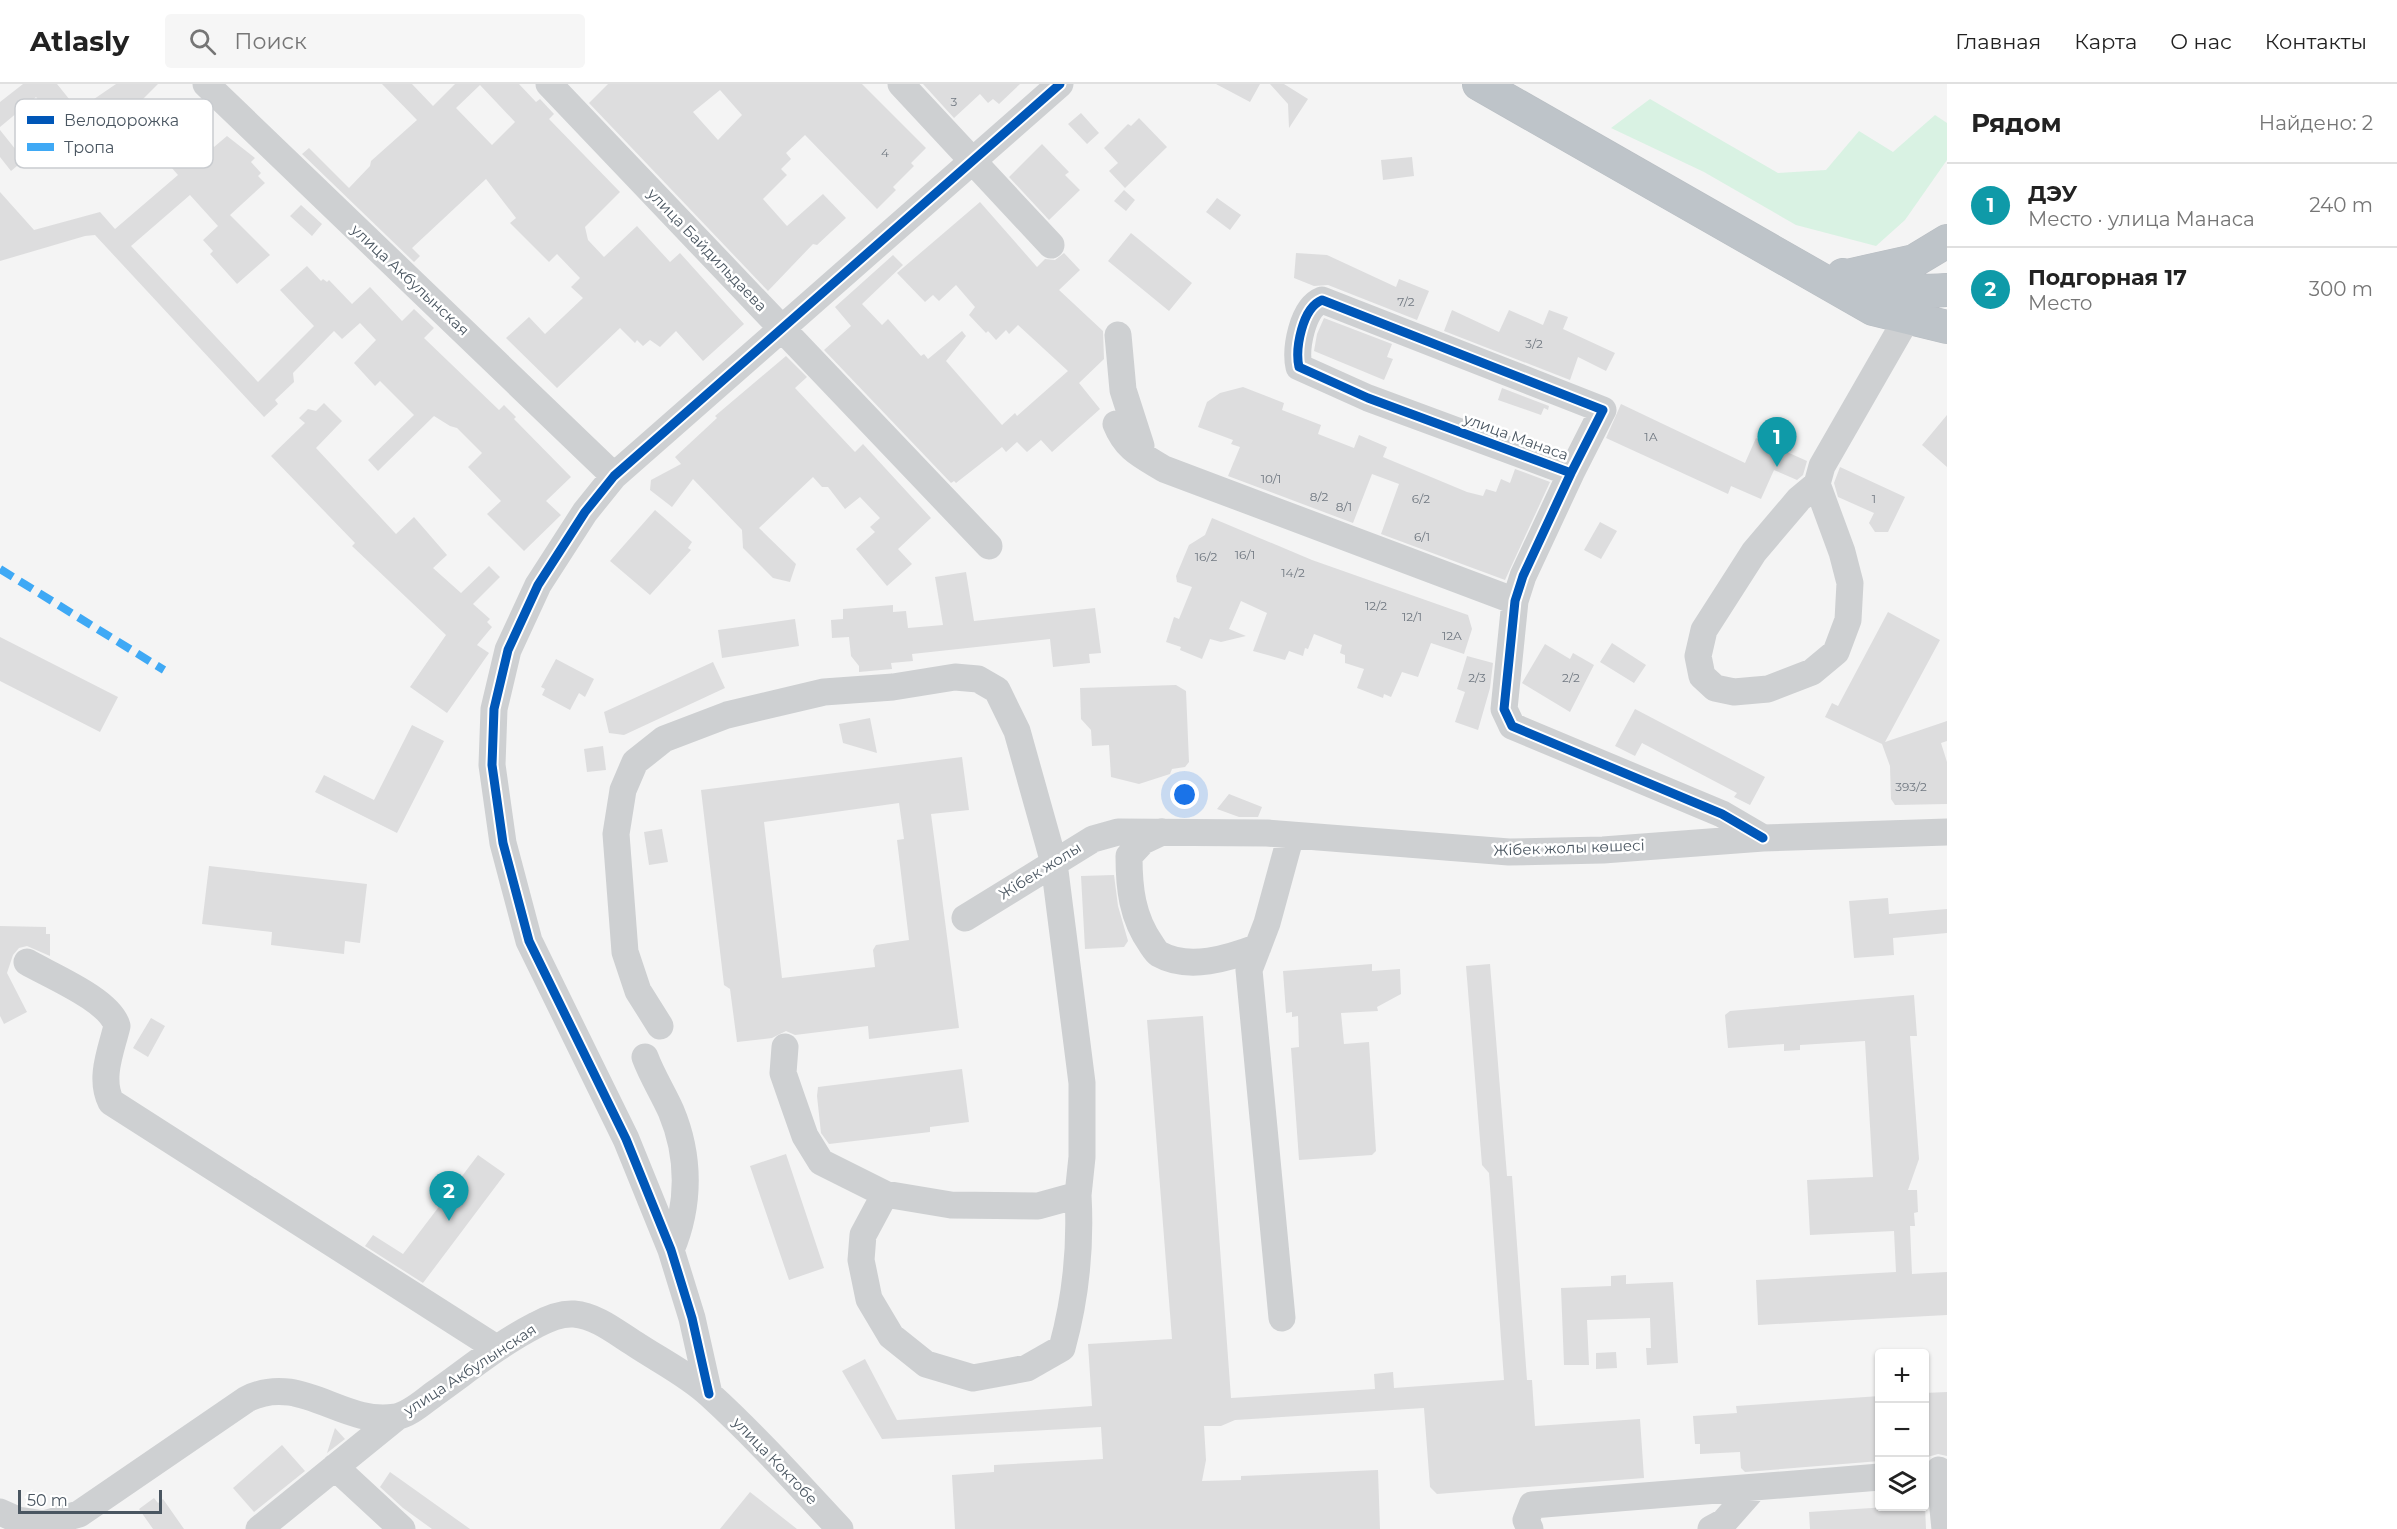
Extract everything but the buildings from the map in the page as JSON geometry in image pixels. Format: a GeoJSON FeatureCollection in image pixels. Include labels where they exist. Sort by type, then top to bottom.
{"type":"FeatureCollection","features":[{"type":"Feature","properties":{"kind":"highway"},"geometry":{"type":"LineString","coordinates":[[1479,84],[1947,349]]}},
{"type":"Feature","properties":{"kind":"highway"},"geometry":{"type":"LineString","coordinates":[[1846,276],[1914,261],[1947,241]]}},
{"type":"Feature","properties":{"kind":"highway"},"geometry":{"type":"LineString","coordinates":[[1784,258],[1881,288],[1921,292],[1947,290]]}},
{"type":"Feature","properties":{"kind":"highway"},"geometry":{"type":"LineString","coordinates":[[1873,309],[1947,327]]}},
{"type":"Feature","properties":{"kind":"street","name":"улица Байдильдаева"},"geometry":{"type":"LineString","coordinates":[[549,84],[989,546]]}},
{"type":"Feature","properties":{"kind":"street"},"geometry":{"type":"LineString","coordinates":[[901,84],[1051,245]]}},
{"type":"Feature","properties":{"kind":"street"},"geometry":{"type":"LineString","coordinates":[[709,1394],[692,1318],[671,1250],[626,1139],[529,941],[503,843],[492,765],[494,709],[508,650],[538,585],[585,512],[614,476],[783,330],[1060,84]]}},
{"type":"Feature","properties":{"kind":"street","name":"улица Акбулынская"},"geometry":{"type":"LineString","coordinates":[[210,87],[614,476]]}},
{"type":"Feature","properties":{"kind":"street","name":"улица Манаса"},"geometry":{"type":"LineString","coordinates":[[1571,473],[1368,398],[1299,368],[1296,352],[1308,312],[1322,300],[1603,410],[1523,576],[1515,601],[1504,709],[1512,726],[1722,814],[1763,838]]}},
{"type":"Feature","properties":{"kind":"street"},"geometry":{"type":"LineString","coordinates":[[1820,475],[1850,583],[1848,621],[1836,652],[1812,672],[1768,689],[1734,692],[1714,688],[1702,676],[1698,657],[1704,630],[1754,552],[1820,475],[1903,325]]}},
{"type":"Feature","properties":{"kind":"street"},"geometry":{"type":"LineString","coordinates":[[1118,335],[1124,390],[1145,458]]}},
{"type":"Feature","properties":{"kind":"street"},"geometry":{"type":"LineString","coordinates":[[1116,424],[1123,440],[1145,458],[1204,486],[1515,601]]}},
{"type":"Feature","properties":{"kind":"street"},"geometry":{"type":"LineString","coordinates":[[660,1026],[638,991],[625,952],[616,834],[623,790],[635,762],[664,739],[727,716],[824,692],[893,687],[955,677],[978,680],[997,690],[1017,731],[1054,863],[1082,1083],[1082,1157],[1078,1195],[1080,1230],[1075,1292],[1062,1348],[1026,1368],[973,1378],[926,1364],[891,1336],[869,1299],[861,1260],[863,1235],[885,1194]]}},
{"type":"Feature","properties":{"kind":"street","name":"Жібек жолы көшесі"},"geometry":{"type":"LineString","coordinates":[[1118,832],[1292,835],[1509,852],[1603,850],[1763,838],[1947,832]]}},
{"type":"Feature","properties":{"kind":"street","name":"Жібек жолы"},"geometry":{"type":"LineString","coordinates":[[965,918],[1093,839],[1118,832]]}},
{"type":"Feature","properties":{"kind":"street"},"geometry":{"type":"LineString","coordinates":[[1162,832],[1143,841],[1129,856],[1129,887],[1139,928],[1158,954],[1188,962],[1228,958],[1253,959]]}},
{"type":"Feature","properties":{"kind":"street"},"geometry":{"type":"LineString","coordinates":[[1282,1318],[1253,959],[1267,923],[1292,835]]}},
{"type":"Feature","properties":{"kind":"street"},"geometry":{"type":"LineString","coordinates":[[27,962],[103,1005],[115,1019],[117,1026],[105,1076],[106,1093],[111,1102],[496,1348]]}},
{"type":"Feature","properties":{"kind":"street"},"geometry":{"type":"LineString","coordinates":[[785,1047],[783,1073],[805,1136],[821,1162],[885,1194],[951,1204],[1038,1206],[1078,1195]]}},
{"type":"Feature","properties":{"kind":"street"},"geometry":{"type":"LineString","coordinates":[[645,1057],[671,1111],[682,1146],[686,1188],[682,1224],[671,1250]]}},
{"type":"Feature","properties":{"kind":"street","name":"улица Акбулынская"},"geometry":{"type":"LineString","coordinates":[[0,1512],[18,1520],[44,1524],[80,1514],[247,1399],[266,1392],[313,1396],[347,1412],[371,1418],[397,1417],[416,1407],[496,1348],[556,1316],[574,1314],[593,1319],[709,1394]]}},
{"type":"Feature","properties":{"kind":"street","name":"улица Коктобе"},"geometry":{"type":"LineString","coordinates":[[709,1394],[840,1529]]}},
{"type":"Feature","properties":{"kind":"street"},"geometry":{"type":"LineString","coordinates":[[259,1529],[397,1417]]}},
{"type":"Feature","properties":{"kind":"street"},"geometry":{"type":"LineString","coordinates":[[335,1467],[402,1529]]}},
{"type":"Feature","properties":{"kind":"street"},"geometry":{"type":"LineString","coordinates":[[1937,1471],[1945,1529]]}},
{"type":"Feature","properties":{"kind":"street"},"geometry":{"type":"LineString","coordinates":[[1530,1529],[1526,1520],[1532,1505],[1875,1477]]}},
{"type":"Feature","properties":{"kind":"street"},"geometry":{"type":"LineString","coordinates":[[1711,1529],[1724,1522],[1754,1488]]}},
{"type":"Feature","properties":{"kind":"green space"},"geometry":{"type":"Polygon","coordinates":[[[1650,99],[1778,173],[1826,170],[1859,131],[1893,152],[1935,115],[1947,123],[1947,160],[1905,220],[1876,246],[1796,225],[1704,172],[1611,128],[1650,99]]]}},
{"type":"Feature","properties":{"kind":"marked path"},"geometry":{"type":"LineString","coordinates":[[0,569],[164,670]]}},
{"type":"Feature","properties":{"kind":"cycle path"},"geometry":{"type":"LineString","coordinates":[[709,1394],[692,1318],[671,1250],[626,1139],[529,941],[503,843],[492,765],[494,709],[508,650],[538,585],[585,512],[614,476],[1060,84]]}},
{"type":"Feature","properties":{"kind":"cycle path"},"geometry":{"type":"LineString","coordinates":[[1571,473],[1368,398],[1299,367],[1299,340],[1309,311],[1322,300],[1603,410],[1523,576],[1515,601],[1504,709],[1512,726],[1722,814],[1763,838]]}},
{"type":"Feature","properties":{"kind":"place","name":"ДЭУ"},"geometry":{"type":"Point","coordinates":[1777,467]}},
{"type":"Feature","properties":{"kind":"place","name":"Подгорная 17"},"geometry":{"type":"Point","coordinates":[449,1221]}}]}
